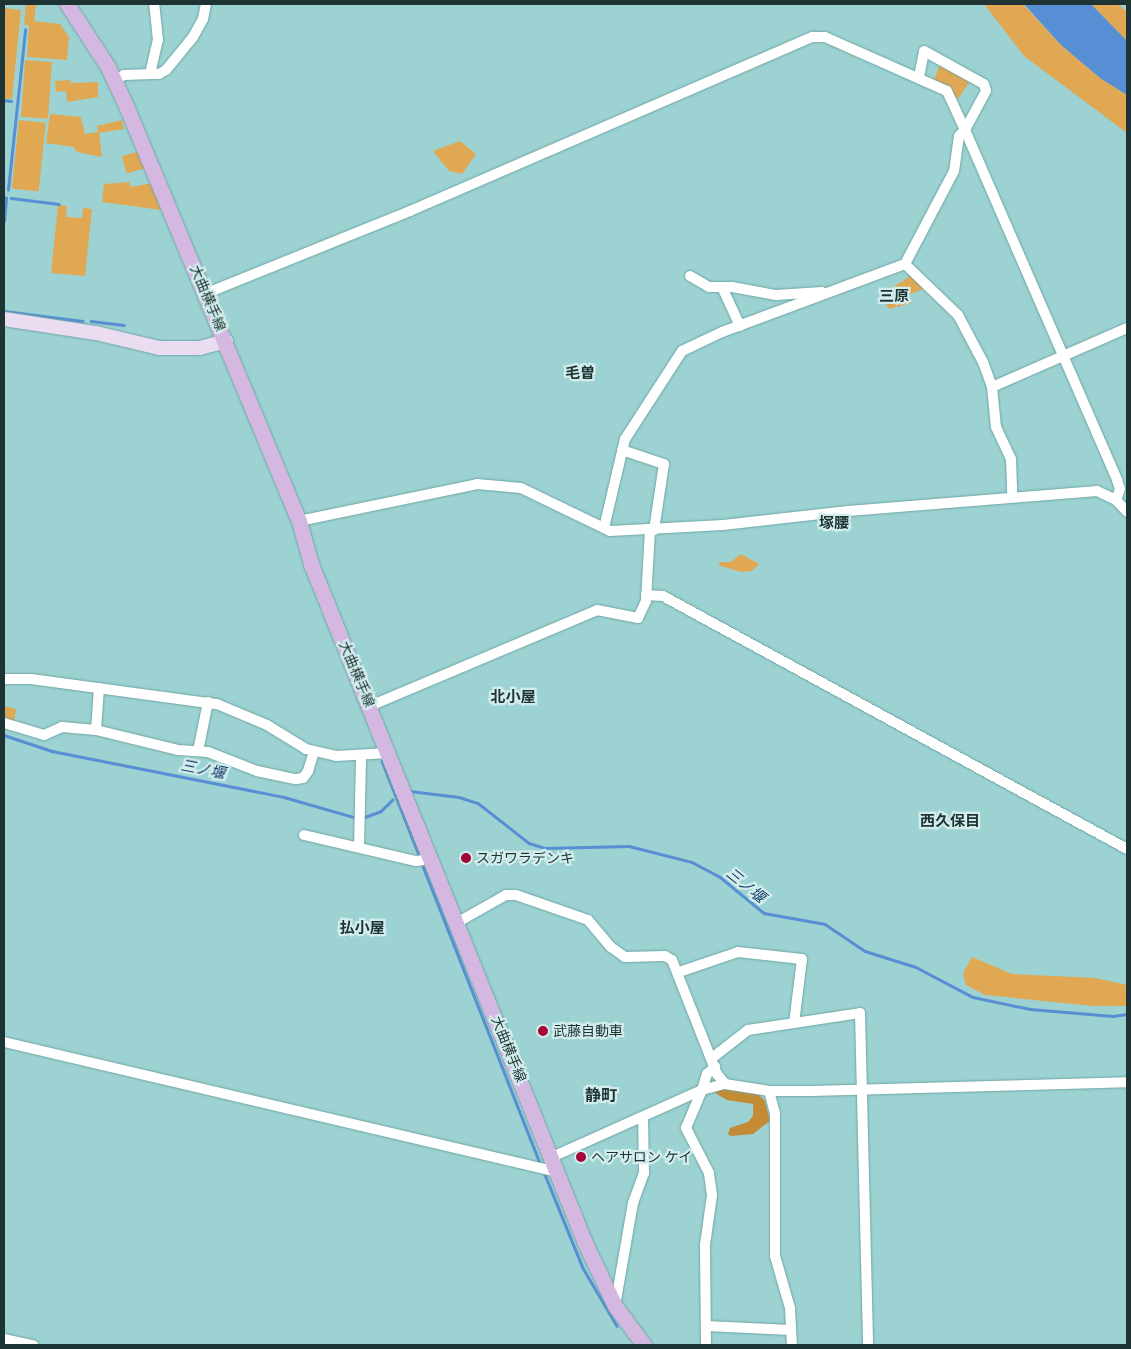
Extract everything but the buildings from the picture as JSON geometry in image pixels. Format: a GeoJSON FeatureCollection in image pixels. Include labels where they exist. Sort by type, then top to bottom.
{"type":"FeatureCollection","features":[{"type":"Feature","properties":{"kind":"main road","name":"大曲横手線"},"geometry":{"type":"LineString","coordinates":[[67,4],[115,80],[207,293],[299,521],[311,564],[458,922],[601,1281],[615,1306],[644,1345]]}},
{"type":"Feature","properties":{"kind":"street"},"geometry":{"type":"LineString","coordinates":[[150,74],[158,40],[154,4]]}},
{"type":"Feature","properties":{"kind":"street"},"geometry":{"type":"LineString","coordinates":[[115,80],[124,75],[159,74],[180,55],[203,19],[206,4]]}},
{"type":"Feature","properties":{"kind":"street"},"geometry":{"type":"LineString","coordinates":[[207,293],[410,212],[813,37],[826,37],[947,91],[1065,354],[1118,480],[1120,488],[1116,500]]}},
{"type":"Feature","properties":{"kind":"street"},"geometry":{"type":"LineString","coordinates":[[604,528],[625,440],[682,351],[740,326],[905,264],[954,171],[959,136],[965,130],[986,91],[984,84],[924,51],[918,77]]}},
{"type":"Feature","properties":{"kind":"street"},"geometry":{"type":"LineString","coordinates":[[905,264],[958,314],[984,362],[992,387],[996,427],[1011,459],[1012,497]]}},
{"type":"Feature","properties":{"kind":"street"},"geometry":{"type":"LineString","coordinates":[[690,276],[699,284],[776,295],[832,291]]}},
{"type":"Feature","properties":{"kind":"street"},"geometry":{"type":"LineString","coordinates":[[722,287],[740,326]]}},
{"type":"Feature","properties":{"kind":"street"},"geometry":{"type":"LineString","coordinates":[[4,319],[86,331],[159,348],[200,348],[226,341]]}},
{"type":"Feature","properties":{"kind":"street"},"geometry":{"type":"LineString","coordinates":[[992,387],[1127,328]]}},
{"type":"Feature","properties":{"kind":"street"},"geometry":{"type":"LineString","coordinates":[[370,706],[597,610],[638,618],[646,595],[652,530],[664,464],[622,450]]}},
{"type":"Feature","properties":{"kind":"street"},"geometry":{"type":"LineString","coordinates":[[299,521],[434,491],[477,484],[503,484],[521,488],[604,528],[652,530],[1097,491],[1116,500],[1127,512]]}},
{"type":"Feature","properties":{"kind":"street"},"geometry":{"type":"LineString","coordinates":[[646,595],[663,596],[1127,849]]}},
{"type":"Feature","properties":{"kind":"street"},"geometry":{"type":"LineString","coordinates":[[4,679],[31,678],[208,702],[267,725],[314,751],[336,756],[388,753]]}},
{"type":"Feature","properties":{"kind":"street"},"geometry":{"type":"LineString","coordinates":[[96,730],[99,688]]}},
{"type":"Feature","properties":{"kind":"street"},"geometry":{"type":"LineString","coordinates":[[198,751],[208,702]]}},
{"type":"Feature","properties":{"kind":"street"},"geometry":{"type":"LineString","coordinates":[[4,723],[44,735],[62,727],[96,730],[198,751],[296,779],[303,778],[308,771],[314,751]]}},
{"type":"Feature","properties":{"kind":"street"},"geometry":{"type":"LineString","coordinates":[[359,847],[361,756]]}},
{"type":"Feature","properties":{"kind":"street"},"geometry":{"type":"LineString","coordinates":[[304,836],[416,861],[432,859]]}},
{"type":"Feature","properties":{"kind":"street"},"geometry":{"type":"LineString","coordinates":[[458,922],[506,895],[516,895],[588,920],[611,946],[625,957],[665,956],[672,960],[679,972],[713,1062],[725,1084]]}},
{"type":"Feature","properties":{"kind":"street"},"geometry":{"type":"LineString","coordinates":[[679,972],[738,952],[802,959],[794,1023]]}},
{"type":"Feature","properties":{"kind":"street"},"geometry":{"type":"LineString","coordinates":[[706,1345],[705,1245],[712,1195],[709,1173],[686,1128],[707,1074],[713,1062],[748,1030],[860,1013],[860,1090],[868,1345]]}},
{"type":"Feature","properties":{"kind":"street"},"geometry":{"type":"LineString","coordinates":[[4,1042],[558,1172]]}},
{"type":"Feature","properties":{"kind":"street"},"geometry":{"type":"LineString","coordinates":[[552,1157],[702,1090],[725,1084],[769,1091],[1127,1082]]}},
{"type":"Feature","properties":{"kind":"street"},"geometry":{"type":"LineString","coordinates":[[769,1091],[775,1113],[776,1256],[790,1308],[792,1345]]}},
{"type":"Feature","properties":{"kind":"street"},"geometry":{"type":"LineString","coordinates":[[615,1306],[633,1203],[644,1173],[643,1117]]}},
{"type":"Feature","properties":{"kind":"street"},"geometry":{"type":"LineString","coordinates":[[706,1326],[791,1330]]}},
{"type":"Feature","properties":{"kind":"street"},"geometry":{"type":"LineString","coordinates":[[4,1339],[33,1345]]}},
{"type":"Feature","properties":{"kind":"shaded area"},"geometry":{"type":"Polygon","coordinates":[[[26,4],[36,4],[34,21],[60,24],[69,37],[67,60],[27,57],[29,25],[24,25],[26,4]]]}},
{"type":"Feature","properties":{"kind":"shaded area"},"geometry":{"type":"Polygon","coordinates":[[[984,4],[1023,4],[1060,44],[1100,78],[1127,95],[1127,133],[1024,56],[984,4]]]}},
{"type":"Feature","properties":{"kind":"shaded area"},"geometry":{"type":"Polygon","coordinates":[[[1091,4],[1118,4],[1127,12],[1127,41],[1091,4]]]}},
{"type":"Feature","properties":{"kind":"shaded area"},"geometry":{"type":"Polygon","coordinates":[[[4,8],[21,10],[12,99],[4,98],[4,8]]]}},
{"type":"Feature","properties":{"kind":"shaded area"},"geometry":{"type":"Polygon","coordinates":[[[25,60],[52,62],[48,119],[21,117],[25,60]]]}},
{"type":"Feature","properties":{"kind":"shaded area"},"geometry":{"type":"Polygon","coordinates":[[[940,64],[970,81],[958,99],[950,89],[934,80],[940,64]]]}},
{"type":"Feature","properties":{"kind":"shaded area"},"geometry":{"type":"Polygon","coordinates":[[[71,80],[71,83],[98,82],[98,97],[67,102],[66,91],[56,92],[55,81],[71,80]]]}},
{"type":"Feature","properties":{"kind":"shaded area"},"geometry":{"type":"Polygon","coordinates":[[[50,114],[81,117],[85,134],[98,132],[97,126],[122,120],[124,129],[99,133],[102,157],[77,152],[74,147],[46,143],[50,114]]]}},
{"type":"Feature","properties":{"kind":"shaded area"},"geometry":{"type":"Polygon","coordinates":[[[19,120],[46,123],[39,191],[12,189],[19,120]]]}},
{"type":"Feature","properties":{"kind":"shaded area"},"geometry":{"type":"Polygon","coordinates":[[[460,141],[476,154],[462,174],[449,171],[433,151],[460,141]]]}},
{"type":"Feature","properties":{"kind":"shaded area"},"geometry":{"type":"Polygon","coordinates":[[[140,151],[145,168],[127,174],[122,156],[140,151]]]}},
{"type":"Feature","properties":{"kind":"shaded area"},"geometry":{"type":"Polygon","coordinates":[[[129,182],[131,187],[152,183],[161,210],[102,202],[104,184],[129,182]]]}},
{"type":"Feature","properties":{"kind":"shaded area"},"geometry":{"type":"Polygon","coordinates":[[[58,205],[67,206],[66,217],[82,218],[83,208],[92,209],[85,276],[51,273],[58,205]]]}},
{"type":"Feature","properties":{"kind":"shaded area"},"geometry":{"type":"Polygon","coordinates":[[[912,275],[926,288],[908,295],[911,303],[889,309],[881,295],[912,275]]]}},
{"type":"Feature","properties":{"kind":"shaded area"},"geometry":{"type":"Polygon","coordinates":[[[741,554],[759,564],[752,571],[741,572],[721,566],[718,562],[731,562],[741,554]]]}},
{"type":"Feature","properties":{"kind":"shaded area"},"geometry":{"type":"Polygon","coordinates":[[[4,706],[16,709],[14,722],[4,719],[4,706]]]}},
{"type":"Feature","properties":{"kind":"shaded area"},"geometry":{"type":"Polygon","coordinates":[[[972,957],[1012,974],[1096,978],[1127,985],[1127,1006],[1093,1006],[985,995],[966,985],[963,974],[972,957]]]}},
{"type":"Feature","properties":{"kind":"shaded area"},"geometry":{"type":"Polygon","coordinates":[[[733,1088],[758,1094],[765,1101],[770,1121],[753,1134],[731,1136],[728,1134],[730,1128],[748,1122],[753,1116],[753,1104],[727,1100],[715,1093],[717,1089],[733,1088]]]}},
{"type":"Feature","properties":{"kind":"water"},"geometry":{"type":"Polygon","coordinates":[[[1024,4],[1091,4],[1127,41],[1127,95],[1100,78],[1060,44],[1024,4]]]}},
{"type":"Feature","properties":{"kind":"waterway"},"geometry":{"type":"LineString","coordinates":[[8,190],[25,30]]}},
{"type":"Feature","properties":{"kind":"waterway"},"geometry":{"type":"LineString","coordinates":[[4,100],[11,101]]}},
{"type":"Feature","properties":{"kind":"waterway"},"geometry":{"type":"LineString","coordinates":[[4,221],[6,198]]}},
{"type":"Feature","properties":{"kind":"waterway"},"geometry":{"type":"LineString","coordinates":[[11,198],[59,204]]}},
{"type":"Feature","properties":{"kind":"waterway"},"geometry":{"type":"LineString","coordinates":[[4,311],[82,321]]}},
{"type":"Feature","properties":{"kind":"waterway"},"geometry":{"type":"LineString","coordinates":[[91,321],[124,325]]}},
{"type":"Feature","properties":{"kind":"waterway","name":"三ノ堰"},"geometry":{"type":"LineString","coordinates":[[4,735],[52,751],[284,797],[357,818]]}},
{"type":"Feature","properties":{"kind":"waterway"},"geometry":{"type":"LineString","coordinates":[[382,761],[419,855]]}},
{"type":"Feature","properties":{"kind":"waterway","name":"三ノ堰"},"geometry":{"type":"LineString","coordinates":[[410,791],[459,797],[478,803],[529,843],[545,848],[629,846],[692,862],[720,877],[764,913],[825,924],[865,951],[916,967],[973,997],[1030,1009],[1113,1016],[1127,1014]]}},
{"type":"Feature","properties":{"kind":"waterway","name":"三ノ堰"},"geometry":{"type":"LineString","coordinates":[[362,818],[381,811],[392,800]]}},
{"type":"Feature","properties":{"kind":"waterway"},"geometry":{"type":"LineString","coordinates":[[423,866],[541,1165]]}},
{"type":"Feature","properties":{"kind":"waterway"},"geometry":{"type":"LineString","coordinates":[[544,1172],[583,1268],[617,1326]]}},
{"type":"Feature","properties":{"kind":"place","name":"スガワラデンキ"},"geometry":{"type":"Point","coordinates":[466,858]}},
{"type":"Feature","properties":{"kind":"place","name":"武藤自動車"},"geometry":{"type":"Point","coordinates":[543,1031]}},
{"type":"Feature","properties":{"kind":"place","name":"ヘアサロン ケイ"},"geometry":{"type":"Point","coordinates":[581,1157]}},
{"type":"Feature","properties":{"kind":"district","name":"三原"},"geometry":{"type":"Point","coordinates":[894,296]}},
{"type":"Feature","properties":{"kind":"district","name":"毛曽"},"geometry":{"type":"Point","coordinates":[580,373]}},
{"type":"Feature","properties":{"kind":"district","name":"塚腰"},"geometry":{"type":"Point","coordinates":[834,523]}},
{"type":"Feature","properties":{"kind":"district","name":"北小屋"},"geometry":{"type":"Point","coordinates":[513,697]}},
{"type":"Feature","properties":{"kind":"district","name":"西久保目"},"geometry":{"type":"Point","coordinates":[950,821]}},
{"type":"Feature","properties":{"kind":"district","name":"払小屋"},"geometry":{"type":"Point","coordinates":[362,928]}},
{"type":"Feature","properties":{"kind":"district","name":"静町"},"geometry":{"type":"Point","coordinates":[601,1095]}}]}
